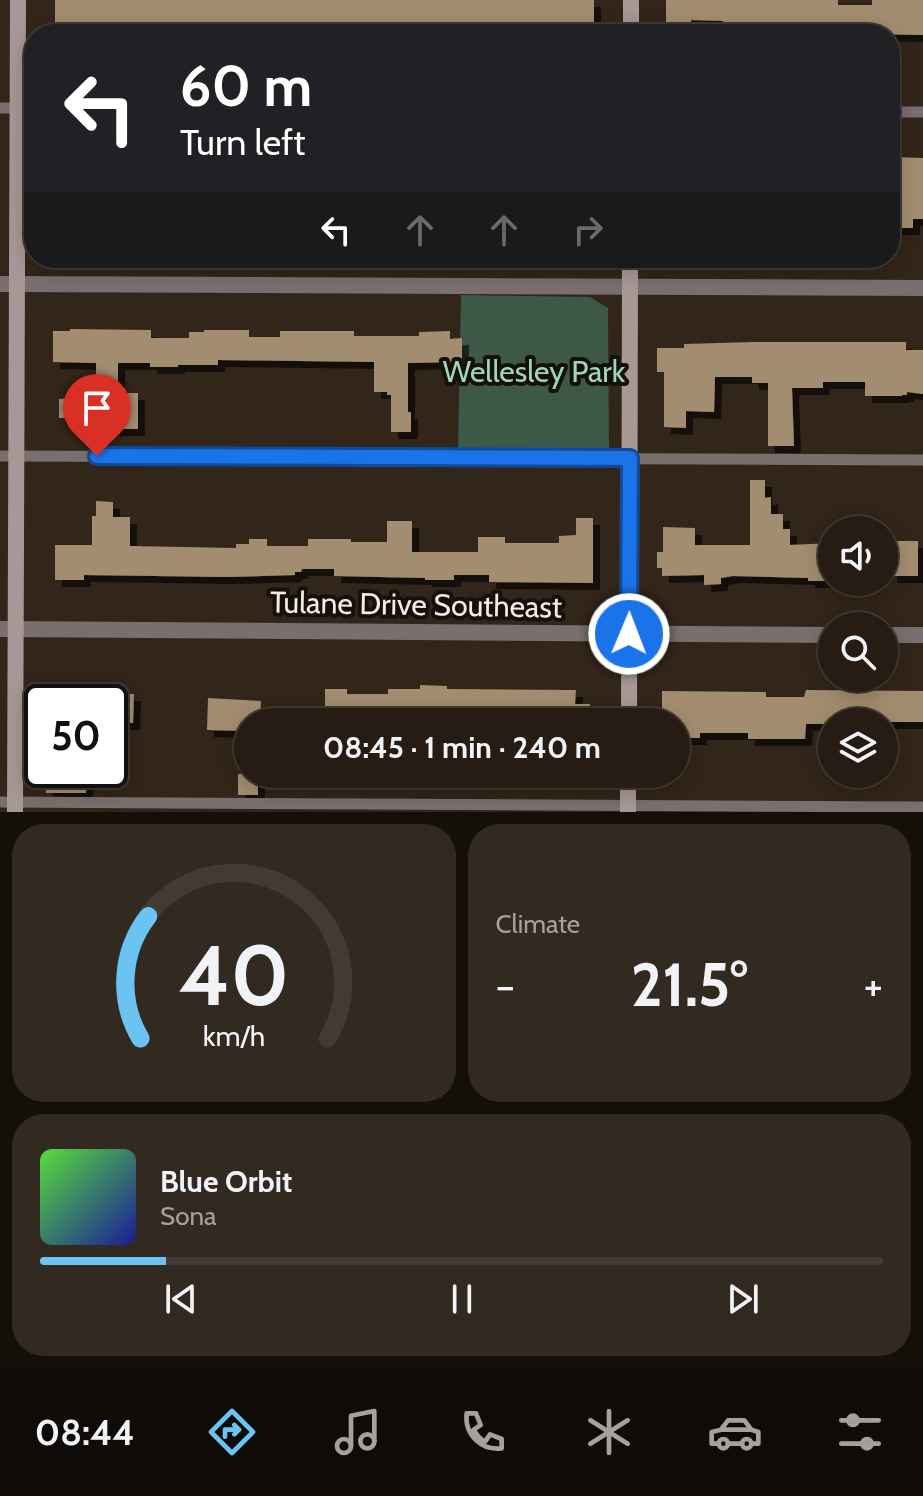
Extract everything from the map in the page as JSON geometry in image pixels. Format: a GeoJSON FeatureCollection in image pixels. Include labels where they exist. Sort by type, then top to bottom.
{"type":"FeatureCollection","features":[{"type":"Feature","properties":{"kind":"main road"},"geometry":{"type":"LineString","coordinates":[[10,805],[8,284],[17,108],[18,0]]}},
{"type":"Feature","properties":{"kind":"main road"},"geometry":{"type":"LineString","coordinates":[[631,0],[631,24]]}},
{"type":"Feature","properties":{"kind":"main road"},"geometry":{"type":"LineString","coordinates":[[629,708],[630,268]]}},
{"type":"Feature","properties":{"kind":"street"},"geometry":{"type":"LineString","coordinates":[[8,284],[923,288]]}},
{"type":"Feature","properties":{"kind":"street","name":"Tulane Drive Southeast"},"geometry":{"type":"LineString","coordinates":[[8,629],[818,635]]}},
{"type":"Feature","properties":{"kind":"street"},"geometry":{"type":"LineString","coordinates":[[898,635],[923,635]]}},
{"type":"Feature","properties":{"kind":"lane"},"geometry":{"type":"LineString","coordinates":[[900,112],[923,112]]}},
{"type":"Feature","properties":{"kind":"lane"},"geometry":{"type":"LineString","coordinates":[[8,456],[923,460]]}},
{"type":"Feature","properties":{"kind":"lane"},"geometry":{"type":"LineString","coordinates":[[10,805],[923,807]]}},
{"type":"Feature","properties":{"kind":"green space","name":"Wellesley Park"},"geometry":{"type":"Polygon","coordinates":[[[461,295],[590,297],[608,308],[609,449],[458,448],[461,295]]]}},
{"type":"Feature","properties":{"kind":"building"},"geometry":{"type":"Polygon","coordinates":[[[55,0],[594,0],[594,24],[55,24],[55,0]]]}},
{"type":"Feature","properties":{"kind":"building"},"geometry":{"type":"Polygon","coordinates":[[[666,0],[838,0],[838,5],[872,5],[872,0],[923,0],[923,35],[900,35],[900,24],[723,24],[723,21],[691,20],[691,24],[666,24],[666,0]]]}},
{"type":"Feature","properties":{"kind":"building"},"geometry":{"type":"Polygon","coordinates":[[[900,157],[923,158],[923,219],[913,219],[913,228],[900,228],[900,157]]]}},
{"type":"Feature","properties":{"kind":"building"},"geometry":{"type":"Polygon","coordinates":[[[151,330],[151,338],[189,338],[189,332],[204,330],[249,330],[249,337],[280,337],[280,331],[354,331],[354,336],[419,336],[419,332],[450,331],[450,339],[462,338],[462,362],[408,363],[411,432],[391,432],[391,395],[374,392],[374,362],[218,360],[218,365],[178,367],[118,363],[118,384],[96,384],[96,363],[53,362],[53,331],[151,330]]]}},
{"type":"Feature","properties":{"kind":"building"},"geometry":{"type":"Polygon","coordinates":[[[753,342],[906,342],[906,350],[923,350],[923,394],[907,392],[902,396],[865,396],[865,382],[823,382],[823,388],[792,388],[794,446],[768,446],[768,383],[752,383],[752,377],[715,377],[714,412],[686,411],[686,428],[664,427],[664,372],[657,372],[657,348],[753,342]]]}},
{"type":"Feature","properties":{"kind":"building"},"geometry":{"type":"Polygon","coordinates":[[[113,393],[138,393],[138,429],[113,429],[113,393]]]}},
{"type":"Feature","properties":{"kind":"building"},"geometry":{"type":"Polygon","coordinates":[[[81,398],[81,418],[59,418],[59,399],[81,398]]]}},
{"type":"Feature","properties":{"kind":"building"},"geometry":{"type":"Polygon","coordinates":[[[750,480],[765,480],[765,498],[771,497],[771,514],[783,514],[783,529],[790,529],[790,545],[818,544],[818,581],[808,581],[808,578],[733,576],[721,578],[721,584],[704,585],[704,575],[662,576],[662,568],[657,568],[657,552],[663,552],[663,527],[695,528],[695,545],[750,545],[750,480]]]}},
{"type":"Feature","properties":{"kind":"building"},"geometry":{"type":"Polygon","coordinates":[[[96,501],[113,502],[113,517],[130,517],[130,546],[236,548],[236,544],[249,544],[249,539],[267,539],[267,546],[308,546],[308,539],[387,542],[387,521],[412,521],[412,552],[478,552],[478,537],[505,537],[505,543],[559,543],[559,536],[576,535],[576,518],[593,518],[593,583],[489,582],[489,575],[454,575],[454,580],[334,576],[334,569],[302,569],[295,575],[84,575],[84,580],[55,580],[55,545],[92,545],[92,516],[96,516],[96,501]]]}},
{"type":"Feature","properties":{"kind":"building"},"geometry":{"type":"Polygon","coordinates":[[[898,541],[918,541],[918,576],[898,576],[898,541]]]}},
{"type":"Feature","properties":{"kind":"building"},"geometry":{"type":"Polygon","coordinates":[[[420,685],[447,686],[447,689],[576,690],[575,704],[590,704],[590,708],[325,708],[325,689],[347,689],[347,694],[388,694],[388,689],[420,689],[420,685]]]}},
{"type":"Feature","properties":{"kind":"building"},"geometry":{"type":"Polygon","coordinates":[[[806,690],[923,691],[923,722],[898,722],[898,708],[818,708],[818,724],[806,724],[805,739],[748,739],[748,733],[700,733],[700,738],[690,738],[690,708],[662,708],[662,691],[766,692],[766,697],[804,697],[806,690]]]}},
{"type":"Feature","properties":{"kind":"building"},"geometry":{"type":"Polygon","coordinates":[[[128,694],[134,694],[133,723],[128,723],[128,694]]]}},
{"type":"Feature","properties":{"kind":"building"},"geometry":{"type":"Polygon","coordinates":[[[208,698],[261,701],[261,708],[234,708],[234,731],[207,730],[208,698]]]}},
{"type":"Feature","properties":{"kind":"building"},"geometry":{"type":"Polygon","coordinates":[[[46,788],[86,788],[86,793],[46,793],[46,788]]]}},
{"type":"Feature","properties":{"kind":"building"},"geometry":{"type":"Polygon","coordinates":[[[238,788],[258,788],[258,795],[238,795],[238,788]]]}},
{"type":"Feature","properties":{"kind":"route"},"geometry":{"type":"LineString","coordinates":[[97,456],[630,458],[629,634]]}}]}
